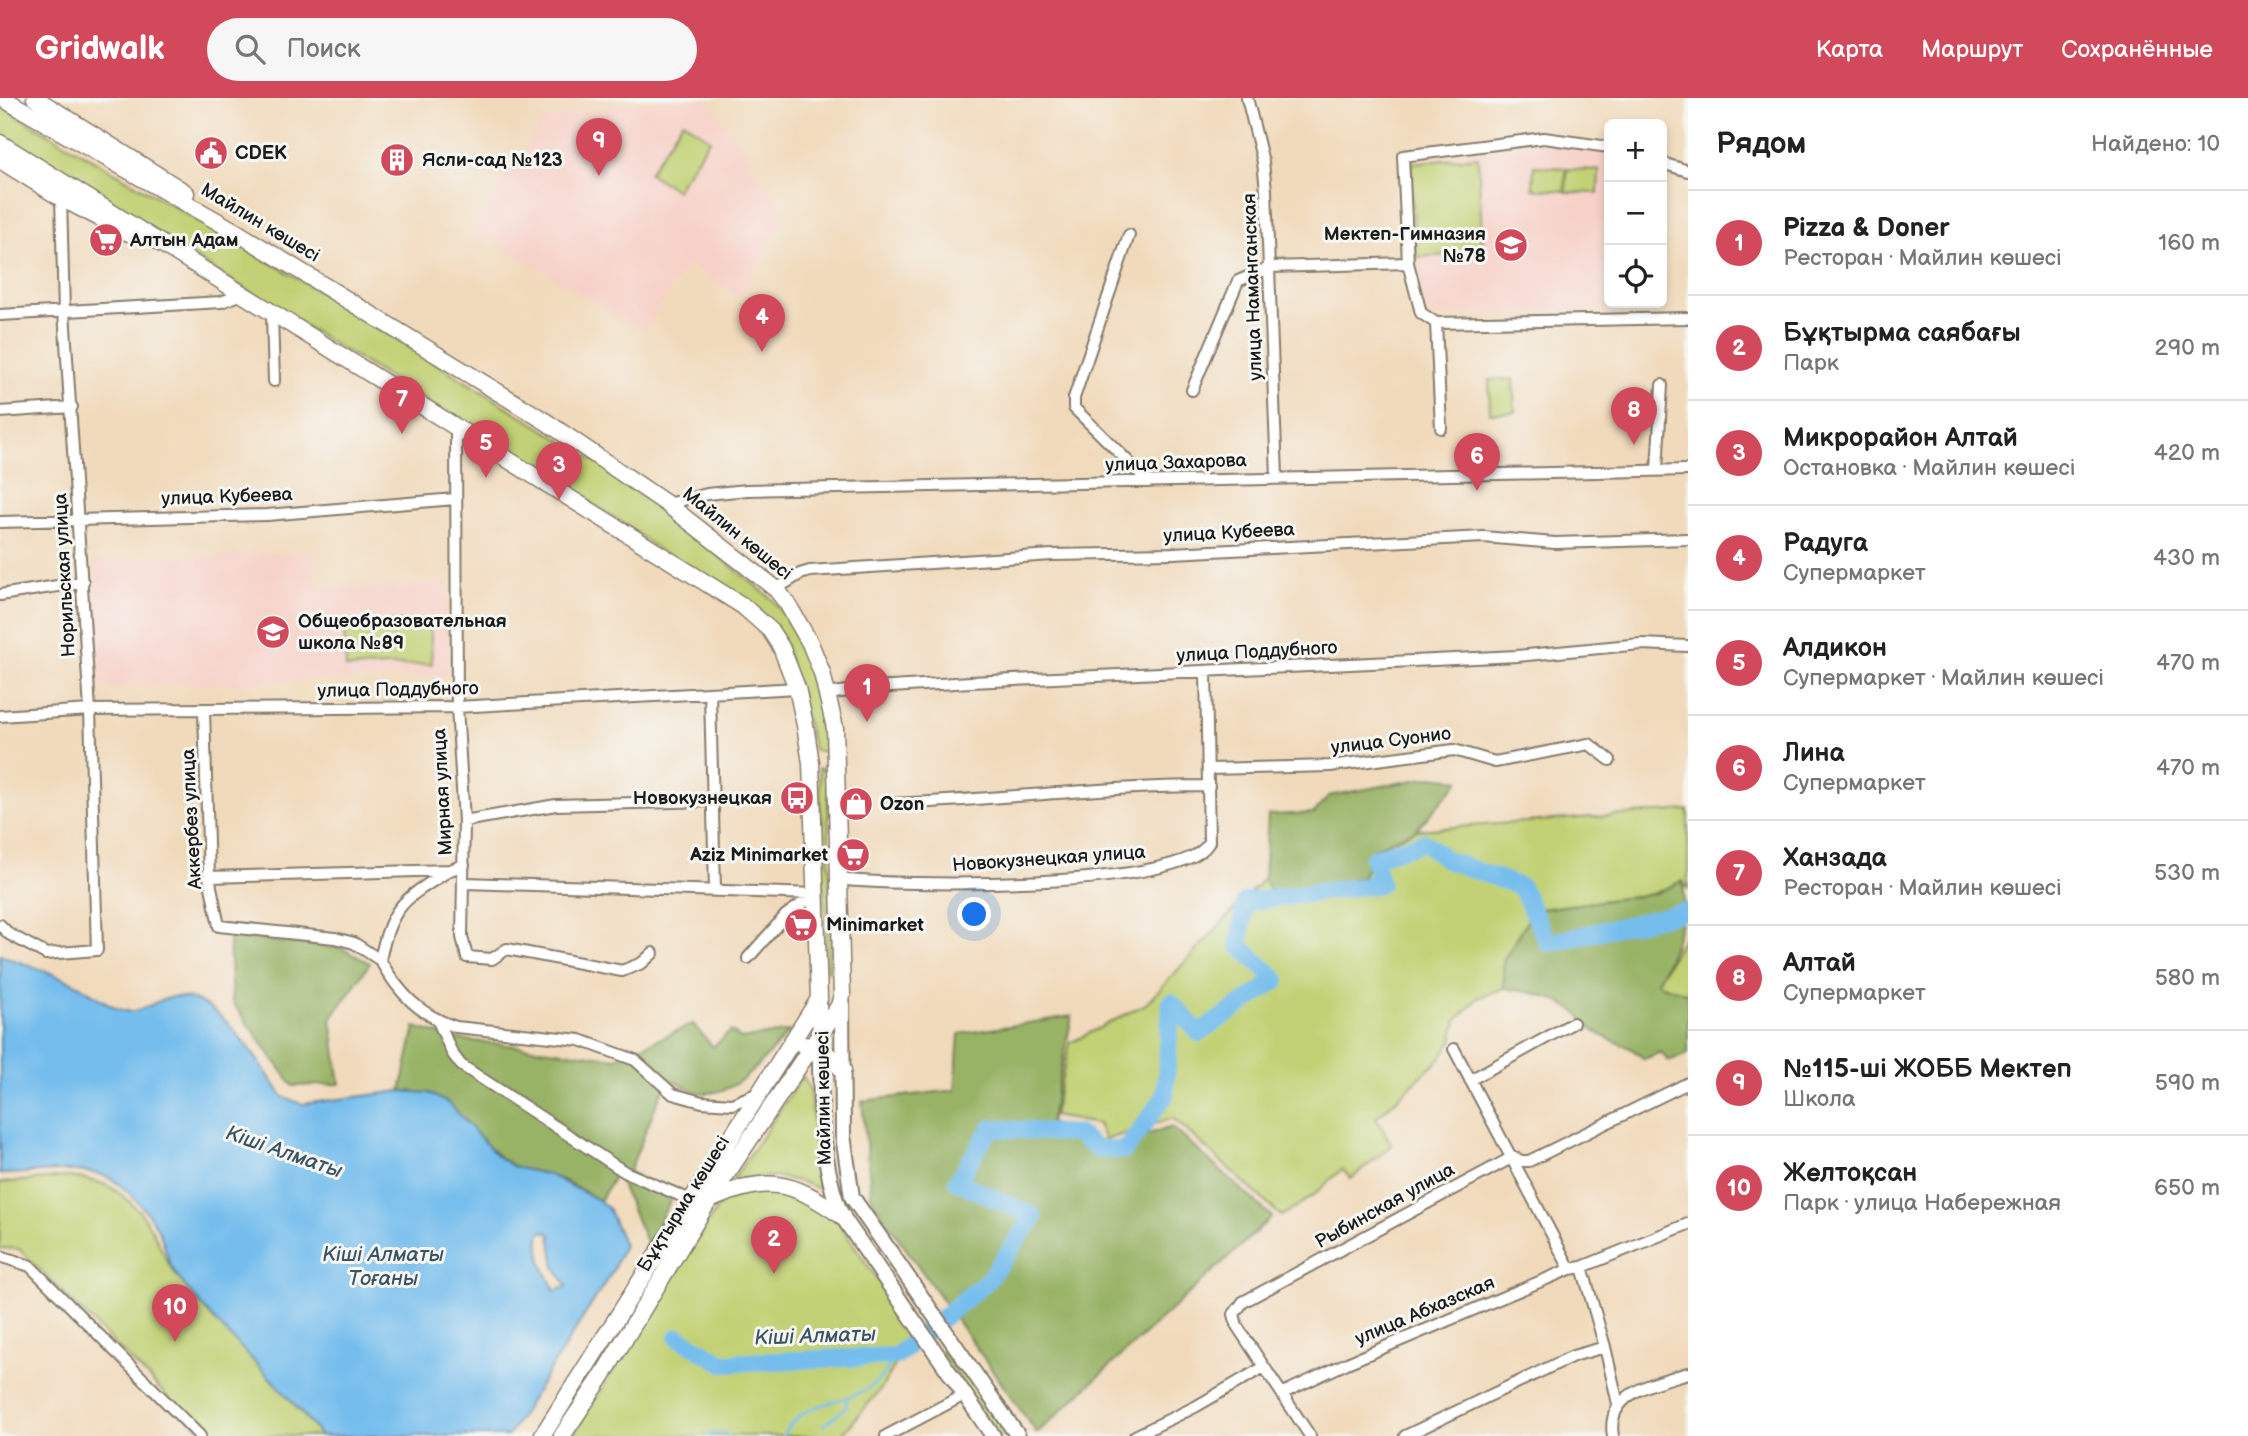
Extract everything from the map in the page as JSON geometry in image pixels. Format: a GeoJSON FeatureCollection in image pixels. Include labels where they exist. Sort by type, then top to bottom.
{"type":"FeatureCollection","features":[{"type":"Feature","properties":{"kind":"main road","name":"Майлин көшесі"},"geometry":{"type":"LineString","coordinates":[[2,98],[238,233],[545,421],[667,504],[776,589],[810,643],[829,694],[837,763],[843,1135],[852,1197],[1018,1436]]}},
{"type":"Feature","properties":{"kind":"main road"},"geometry":{"type":"LineString","coordinates":[[35,98],[166,179],[238,233]]}},
{"type":"Feature","properties":{"kind":"main road"},"geometry":{"type":"LineString","coordinates":[[58,98],[77,124]]}},
{"type":"Feature","properties":{"kind":"main road","name":"Майлин көшесі"},"geometry":{"type":"LineString","coordinates":[[0,143],[96,200],[240,295],[758,617],[781,647],[797,688],[811,763],[818,1042],[831,1193],[842,1216],[993,1436]]}},
{"type":"Feature","properties":{"kind":"main road"},"geometry":{"type":"LineString","coordinates":[[0,160],[61,198],[209,275]]}},
{"type":"Feature","properties":{"kind":"main road"},"geometry":{"type":"LineString","coordinates":[[811,763],[837,763]]}},
{"type":"Feature","properties":{"kind":"main road","name":"Бұқтырма көшесі"},"geometry":{"type":"LineString","coordinates":[[542,1436],[701,1200],[818,1042],[839,1006],[842,995]]}},
{"type":"Feature","properties":{"kind":"main road","name":"Бұқтырма көшесі"},"geometry":{"type":"LineString","coordinates":[[562,1436],[598,1384],[758,1093],[790,1048],[819,999]]}},
{"type":"Feature","properties":{"kind":"main road"},"geometry":{"type":"LineString","coordinates":[[790,1048],[818,1042],[843,1070]]}},
{"type":"Feature","properties":{"kind":"main road"},"geometry":{"type":"LineString","coordinates":[[701,1200],[739,1188],[773,1183],[802,1189],[842,1216]]}},
{"type":"Feature","properties":{"kind":"street","name":"улица Наманганская"},"geometry":{"type":"LineString","coordinates":[[1247,98],[1263,162],[1270,267],[1277,477]]}},
{"type":"Feature","properties":{"kind":"street"},"geometry":{"type":"LineString","coordinates":[[1604,146],[1544,138],[1403,156],[1408,262],[1421,313],[1436,323],[1688,318]]}},
{"type":"Feature","properties":{"kind":"street"},"geometry":{"type":"LineString","coordinates":[[1667,165],[1688,171]]}},
{"type":"Feature","properties":{"kind":"street","name":"Норильская улица"},"geometry":{"type":"LineString","coordinates":[[0,925],[9,934],[46,954],[97,950],[90,710],[64,312],[61,198]]}},
{"type":"Feature","properties":{"kind":"street"},"geometry":{"type":"LineString","coordinates":[[1129,235],[1074,398],[1074,408],[1149,482]]}},
{"type":"Feature","properties":{"kind":"street"},"geometry":{"type":"LineString","coordinates":[[1192,390],[1235,285],[1242,278],[1270,267],[1408,262]]}},
{"type":"Feature","properties":{"kind":"street"},"geometry":{"type":"LineString","coordinates":[[0,315],[221,302],[240,295]]}},
{"type":"Feature","properties":{"kind":"street"},"geometry":{"type":"LineString","coordinates":[[272,315],[274,381]]}},
{"type":"Feature","properties":{"kind":"street"},"geometry":{"type":"LineString","coordinates":[[1436,323],[1441,429]]}},
{"type":"Feature","properties":{"kind":"street"},"geometry":{"type":"LineString","coordinates":[[1657,470],[1662,385]]}},
{"type":"Feature","properties":{"kind":"street"},"geometry":{"type":"LineString","coordinates":[[0,412],[72,407]]}},
{"type":"Feature","properties":{"kind":"street","name":"Мирная улица"},"geometry":{"type":"LineString","coordinates":[[456,429],[457,707],[464,821],[462,937],[467,957],[492,959],[507,949],[622,971],[642,963],[653,953]]}},
{"type":"Feature","properties":{"kind":"street","name":"улица Захарова"},"geometry":{"type":"LineString","coordinates":[[667,504],[707,494],[747,490],[1688,470]]}},
{"type":"Feature","properties":{"kind":"street","name":"улица Кубеева"},"geometry":{"type":"LineString","coordinates":[[0,522],[79,518],[267,516],[455,499]]}},
{"type":"Feature","properties":{"kind":"street","name":"улица Кубеева"},"geometry":{"type":"LineString","coordinates":[[776,589],[800,574],[810,572],[1052,555],[1173,553],[1483,537],[1555,542],[1688,539]]}},
{"type":"Feature","properties":{"kind":"street"},"geometry":{"type":"LineString","coordinates":[[0,596],[83,582]]}},
{"type":"Feature","properties":{"kind":"street","name":"улица Поддубного"},"geometry":{"type":"LineString","coordinates":[[829,694],[850,689],[1517,656],[1641,644],[1688,646]]}},
{"type":"Feature","properties":{"kind":"street","name":"Новокузнецкая улица"},"geometry":{"type":"LineString","coordinates":[[838,879],[945,885],[1138,874],[1206,849],[1209,842],[1209,769],[1206,672]]}},
{"type":"Feature","properties":{"kind":"street","name":"улица Поддубного"},"geometry":{"type":"LineString","coordinates":[[0,716],[90,710],[457,707],[797,688]]}},
{"type":"Feature","properties":{"kind":"street"},"geometry":{"type":"LineString","coordinates":[[710,693],[715,890]]}},
{"type":"Feature","properties":{"kind":"street","name":"Аккербез улица"},"geometry":{"type":"LineString","coordinates":[[204,710],[209,877],[219,926],[335,938],[354,943],[380,960],[396,987],[412,1005],[438,1021],[456,1027],[580,1040],[635,1060],[673,1094],[702,1102],[732,1104],[758,1093]]}},
{"type":"Feature","properties":{"kind":"street","name":"улица Суонио"},"geometry":{"type":"LineString","coordinates":[[1209,769],[1330,766],[1454,750],[1494,762],[1589,744],[1609,760]]}},
{"type":"Feature","properties":{"kind":"street"},"geometry":{"type":"LineString","coordinates":[[891,804],[988,800],[1140,786],[1209,786]]}},
{"type":"Feature","properties":{"kind":"street"},"geometry":{"type":"LineString","coordinates":[[464,821],[556,806],[713,801]]}},
{"type":"Feature","properties":{"kind":"street"},"geometry":{"type":"LineString","coordinates":[[380,960],[388,924],[404,900],[450,870],[464,865]]}},
{"type":"Feature","properties":{"kind":"street"},"geometry":{"type":"LineString","coordinates":[[209,877],[450,870]]}},
{"type":"Feature","properties":{"kind":"street"},"geometry":{"type":"LineString","coordinates":[[465,883],[816,894]]}},
{"type":"Feature","properties":{"kind":"street"},"geometry":{"type":"LineString","coordinates":[[748,958],[786,915],[816,894]]}},
{"type":"Feature","properties":{"kind":"street"},"geometry":{"type":"LineString","coordinates":[[438,1021],[452,1053],[461,1065],[625,1172],[701,1200]]}},
{"type":"Feature","properties":{"kind":"street"},"geometry":{"type":"LineString","coordinates":[[1470,1080],[1573,1023]]}},
{"type":"Feature","properties":{"kind":"street"},"geometry":{"type":"LineString","coordinates":[[1454,1049],[1570,1269]]}},
{"type":"Feature","properties":{"kind":"street","name":"Рыбинская улица"},"geometry":{"type":"LineString","coordinates":[[1310,1436],[1237,1325],[1234,1314],[1243,1303],[1513,1157],[1529,1161],[1688,1083]]}},
{"type":"Feature","properties":{"kind":"street","name":"улица Абхазская"},"geometry":{"type":"LineString","coordinates":[[1283,1394],[1347,1363],[1570,1269],[1583,1267],[1688,1224]]}},
{"type":"Feature","properties":{"kind":"street"},"geometry":{"type":"LineString","coordinates":[[0,1256],[30,1266],[200,1436]]}},
{"type":"Feature","properties":{"kind":"street"},"geometry":{"type":"LineString","coordinates":[[1583,1267],[1618,1404],[1611,1424],[1613,1436]]}},
{"type":"Feature","properties":{"kind":"street"},"geometry":{"type":"LineString","coordinates":[[1405,1436],[1580,1353],[1605,1347]]}},
{"type":"Feature","properties":{"kind":"street"},"geometry":{"type":"LineString","coordinates":[[1135,1436],[1264,1367]]}},
{"type":"Feature","properties":{"kind":"street"},"geometry":{"type":"LineString","coordinates":[[1618,1404],[1634,1392],[1688,1373]]}},
{"type":"Feature","properties":{"kind":"street"},"geometry":{"type":"LineString","coordinates":[[886,1436],[964,1395]]}},
{"type":"Feature","properties":{"kind":"shaded area"},"geometry":{"type":"Polygon","coordinates":[[[665,98],[705,98],[724,121],[786,217],[739,297],[688,264],[644,331],[472,230],[543,119],[665,98]]]}},
{"type":"Feature","properties":{"kind":"shaded area","name":"Мектеп-Гимназия №78"},"geometry":{"type":"Polygon","coordinates":[[[1543,143],[1604,151],[1606,309],[1437,316],[1427,311],[1422,302],[1413,263],[1408,162],[1543,143]]]}},
{"type":"Feature","properties":{"kind":"shaded area","name":"Общеобразовательная школа №89"},"geometry":{"type":"Polygon","coordinates":[[[315,552],[318,588],[448,582],[450,676],[99,688],[94,560],[315,552]]]}},
{"type":"Feature","properties":{"kind":"green space"},"geometry":{"type":"Polygon","coordinates":[[[0,106],[297,278],[608,469],[689,532],[773,600],[787,619],[799,640],[818,694],[829,743],[825,752],[814,750],[785,645],[623,523],[0,137],[0,106]]]}},
{"type":"Feature","properties":{"kind":"green space"},"geometry":{"type":"Polygon","coordinates":[[[683,121],[710,139],[676,190],[649,173],[683,121]]]}},
{"type":"Feature","properties":{"kind":"green space"},"geometry":{"type":"Polygon","coordinates":[[[1478,157],[1483,253],[1415,257],[1411,163],[1478,157]]]}},
{"type":"Feature","properties":{"kind":"green space"},"geometry":{"type":"Polygon","coordinates":[[[1534,166],[1566,168],[1565,191],[1533,189],[1534,166]]]}},
{"type":"Feature","properties":{"kind":"green space"},"geometry":{"type":"Polygon","coordinates":[[[1567,169],[1599,170],[1598,193],[1566,192],[1567,169]]]}},
{"type":"Feature","properties":{"kind":"green space"},"geometry":{"type":"Polygon","coordinates":[[[1513,379],[1515,412],[1490,413],[1489,380],[1513,379]]]}},
{"type":"Feature","properties":{"kind":"green space"},"geometry":{"type":"Polygon","coordinates":[[[430,620],[432,664],[346,668],[344,624],[430,620]]]}},
{"type":"Feature","properties":{"kind":"green space"},"geometry":{"type":"Polygon","coordinates":[[[819,768],[828,771],[831,949],[830,970],[827,972],[819,768]]]}},
{"type":"Feature","properties":{"kind":"green space"},"geometry":{"type":"Polygon","coordinates":[[[1431,777],[1460,780],[1416,830],[1373,849],[1363,877],[1274,897],[1264,878],[1268,815],[1314,813],[1329,796],[1431,777]]]}},
{"type":"Feature","properties":{"kind":"green space"},"geometry":{"type":"Polygon","coordinates":[[[1688,810],[1688,889],[1682,881],[1653,894],[1534,910],[1504,970],[1504,988],[1478,998],[1457,1020],[1452,1041],[1440,1059],[1376,1118],[1392,1145],[1351,1179],[1342,1169],[1313,1196],[1281,1216],[1173,1118],[1105,1140],[1098,1124],[1053,1116],[1070,1043],[1146,1004],[1264,878],[1275,897],[1312,886],[1373,849],[1416,830],[1688,810]]]}},
{"type":"Feature","properties":{"kind":"green space"},"geometry":{"type":"Polygon","coordinates":[[[1683,881],[1683,907],[1678,934],[1656,983],[1688,994],[1688,1054],[1668,1061],[1661,1052],[1644,1059],[1631,1049],[1599,1034],[1577,1013],[1560,1002],[1533,993],[1504,988],[1503,961],[1534,910],[1653,894],[1683,881]]]}},
{"type":"Feature","properties":{"kind":"green space"},"geometry":{"type":"Polygon","coordinates":[[[1688,930],[1688,994],[1656,983],[1688,930]]]}},
{"type":"Feature","properties":{"kind":"green space"},"geometry":{"type":"Polygon","coordinates":[[[229,937],[341,948],[370,963],[331,1019],[340,1084],[293,1086],[232,1002],[229,937]]]}},
{"type":"Feature","properties":{"kind":"green space"},"geometry":{"type":"Polygon","coordinates":[[[1072,1016],[1050,1123],[1111,1145],[1172,1127],[1272,1217],[1037,1433],[872,1201],[862,1101],[955,1090],[959,1034],[1072,1016]]]}},
{"type":"Feature","properties":{"kind":"green space"},"geometry":{"type":"Polygon","coordinates":[[[693,1024],[713,1047],[731,1031],[741,1039],[790,1031],[762,1062],[729,1088],[703,1093],[672,1080],[661,1093],[629,1172],[673,1196],[647,1244],[616,1173],[600,1201],[560,1179],[510,1164],[495,1153],[450,1106],[436,1097],[421,1092],[401,1091],[415,1027],[457,1039],[616,1058],[693,1024]]]}},
{"type":"Feature","properties":{"kind":"green space"},"geometry":{"type":"Polygon","coordinates":[[[803,1076],[810,1090],[819,1189],[776,1177],[732,1181],[803,1076]]]}},
{"type":"Feature","properties":{"kind":"green space"},"geometry":{"type":"Polygon","coordinates":[[[68,1177],[104,1184],[135,1207],[148,1223],[176,1275],[211,1316],[286,1394],[320,1436],[207,1436],[19,1249],[0,1248],[0,1183],[68,1177]]]}},
{"type":"Feature","properties":{"kind":"green space"},"geometry":{"type":"Polygon","coordinates":[[[758,1190],[799,1197],[834,1216],[914,1333],[881,1389],[841,1436],[572,1436],[721,1202],[758,1190]]]}},
{"type":"Feature","properties":{"kind":"green space"},"geometry":{"type":"Polygon","coordinates":[[[947,1346],[1009,1436],[998,1436],[941,1352],[947,1346]]]}},
{"type":"Feature","properties":{"kind":"water","name":"Кіші Алматы Тоғаны"},"geometry":{"type":"Polygon","coordinates":[[[0,955],[70,981],[122,1010],[135,1011],[172,997],[190,998],[206,1005],[236,1032],[283,1097],[302,1104],[401,1091],[429,1093],[450,1104],[497,1156],[514,1167],[550,1175],[600,1201],[608,1208],[624,1245],[612,1272],[508,1436],[320,1436],[177,1276],[151,1219],[119,1185],[102,1175],[90,1172],[0,1174],[0,955]],[[543,1231],[539,1236],[541,1262],[555,1291],[567,1286],[555,1267],[550,1233],[543,1231]]]}},
{"type":"Feature","properties":{"kind":"waterway","name":"Кіші Алматы"},"geometry":{"type":"LineString","coordinates":[[678,1337],[723,1363],[896,1356],[987,1281],[1034,1217],[957,1181],[991,1128],[1078,1134],[1098,1150],[1125,1150],[1165,1096],[1171,1002],[1199,1033],[1277,980],[1239,945],[1245,902],[1381,884],[1373,858],[1424,842],[1447,860],[1521,887],[1548,943],[1688,911]]}},
{"type":"Feature","properties":{"kind":"waterway"},"geometry":{"type":"LineString","coordinates":[[783,1436],[791,1424],[810,1410],[855,1395],[872,1386],[896,1356]]}},
{"type":"Feature","properties":{"kind":"waterway"},"geometry":{"type":"LineString","coordinates":[[823,1426],[846,1407],[847,1398]]}},
{"type":"Feature","properties":{"kind":"waterway"},"geometry":{"type":"LineString","coordinates":[[707,1436],[720,1431],[729,1436]]}},
{"type":"Feature","properties":{"kind":"place","name":"CDEK"},"geometry":{"type":"Point","coordinates":[211,153]}},
{"type":"Feature","properties":{"kind":"place","name":"Ясли-сад №123"},"geometry":{"type":"Point","coordinates":[397,160]}},
{"type":"Feature","properties":{"kind":"place","name":"№115-ші ЖОББ Мектеп"},"geometry":{"type":"Point","coordinates":[599,176]}},
{"type":"Feature","properties":{"kind":"place","name":"Алтын Адам"},"geometry":{"type":"Point","coordinates":[106,240]}},
{"type":"Feature","properties":{"kind":"place","name":"Мектеп-Гимназия №78"},"geometry":{"type":"Point","coordinates":[1511,245]}},
{"type":"Feature","properties":{"kind":"place","name":"Радуга"},"geometry":{"type":"Point","coordinates":[762,352]}},
{"type":"Feature","properties":{"kind":"place","name":"Ханзада"},"geometry":{"type":"Point","coordinates":[402,434]}},
{"type":"Feature","properties":{"kind":"place","name":"Алтай"},"geometry":{"type":"Point","coordinates":[1634,445]}},
{"type":"Feature","properties":{"kind":"place","name":"Алдикон"},"geometry":{"type":"Point","coordinates":[486,478]}},
{"type":"Feature","properties":{"kind":"place","name":"Лина"},"geometry":{"type":"Point","coordinates":[1477,491]}},
{"type":"Feature","properties":{"kind":"place","name":"Микрорайон Алтай"},"geometry":{"type":"Point","coordinates":[559,500]}},
{"type":"Feature","properties":{"kind":"place","name":"Общеобразовательная школа №89"},"geometry":{"type":"Point","coordinates":[273,632]}},
{"type":"Feature","properties":{"kind":"place","name":"Pizza & Doner"},"geometry":{"type":"Point","coordinates":[867,722]}},
{"type":"Feature","properties":{"kind":"place","name":"Новокузнецкая"},"geometry":{"type":"Point","coordinates":[797,798]}},
{"type":"Feature","properties":{"kind":"place","name":"Ozon"},"geometry":{"type":"Point","coordinates":[856,804]}},
{"type":"Feature","properties":{"kind":"place","name":"Aziz Minimarket"},"geometry":{"type":"Point","coordinates":[853,855]}},
{"type":"Feature","properties":{"kind":"place","name":"Minimarket"},"geometry":{"type":"Point","coordinates":[801,925]}},
{"type":"Feature","properties":{"kind":"place","name":"Бұқтырма саябағы"},"geometry":{"type":"Point","coordinates":[774,1274]}},
{"type":"Feature","properties":{"kind":"place","name":"Желтоқсан"},"geometry":{"type":"Point","coordinates":[175,1342]}}]}
